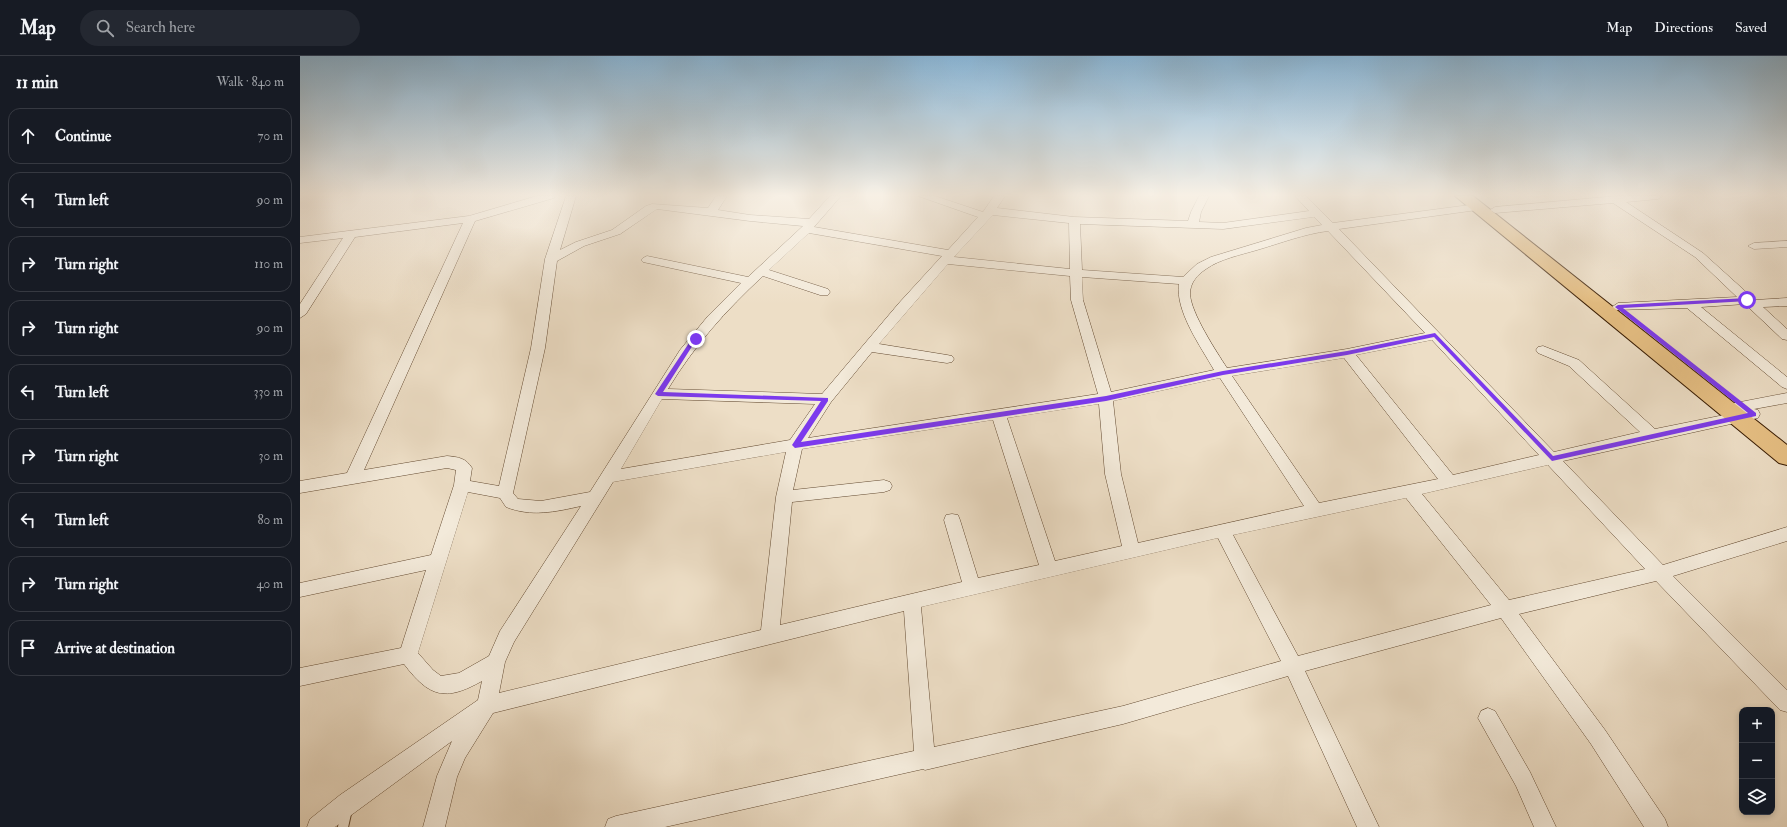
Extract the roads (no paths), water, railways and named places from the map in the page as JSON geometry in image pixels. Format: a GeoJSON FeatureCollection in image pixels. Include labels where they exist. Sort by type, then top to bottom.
{"type":"FeatureCollection","features":[{"type":"Feature","properties":{"kind":"main road"},"geometry":{"type":"LineString","coordinates":[[1515,232],[1740,412],[1787,441]]}},
{"type":"Feature","properties":{"kind":"main road"},"geometry":{"type":"LineString","coordinates":[[1518,232],[1618,307],[1740,412],[1787,457]]}},
{"type":"Feature","properties":{"kind":"street"},"geometry":{"type":"LineString","coordinates":[[300,240],[367,232]]}},
{"type":"Feature","properties":{"kind":"street"},"geometry":{"type":"LineString","coordinates":[[352,479],[464,232]]}},
{"type":"Feature","properties":{"kind":"street"},"geometry":{"type":"LineString","coordinates":[[505,493],[538,348],[551,259],[559,232]]}},
{"type":"Feature","properties":{"kind":"street"},"geometry":{"type":"LineString","coordinates":[[551,259],[580,244],[616,232]]}},
{"type":"Feature","properties":{"kind":"street"},"geometry":{"type":"LineString","coordinates":[[434,827],[447,776],[458,751],[487,705],[496,662],[507,637],[658,394],[696,339],[755,276],[803,232]]}},
{"type":"Feature","properties":{"kind":"street"},"geometry":{"type":"LineString","coordinates":[[836,232],[947,257],[1078,273],[1186,281]]}},
{"type":"Feature","properties":{"kind":"street"},"geometry":{"type":"LineString","coordinates":[[770,636],[784,497],[795,445],[826,399],[869,347],[970,232]]}},
{"type":"Feature","properties":{"kind":"street"},"geometry":{"type":"LineString","coordinates":[[1075,232],[1078,273],[1077,300],[1106,398],[1113,474],[1132,552]]}},
{"type":"Feature","properties":{"kind":"street"},"geometry":{"type":"LineString","coordinates":[[1309,232],[1286,237],[1215,259],[1201,267],[1186,281],[1184,294],[1187,305],[1201,337],[1223,373],[1315,510]]}},
{"type":"Feature","properties":{"kind":"street"},"geometry":{"type":"LineString","coordinates":[[1336,232],[1716,633],[1787,703]]}},
{"type":"Feature","properties":{"kind":"street"},"geometry":{"type":"LineString","coordinates":[[1665,232],[1699,255],[1787,336]]}},
{"type":"Feature","properties":{"kind":"street"},"geometry":{"type":"LineString","coordinates":[[300,314],[351,234]]}},
{"type":"Feature","properties":{"kind":"street"},"geometry":{"type":"LineString","coordinates":[[556,241],[580,244]]}},
{"type":"Feature","properties":{"kind":"street"},"geometry":{"type":"LineString","coordinates":[[1754,246],[1787,244]]}},
{"type":"Feature","properties":{"kind":"street"},"geometry":{"type":"LineString","coordinates":[[647,260],[755,276],[824,292]]}},
{"type":"Feature","properties":{"kind":"street"},"geometry":{"type":"LineString","coordinates":[[1618,307],[1787,302]]}},
{"type":"Feature","properties":{"kind":"street"},"geometry":{"type":"LineString","coordinates":[[1690,304],[1787,384]]}},
{"type":"Feature","properties":{"kind":"street"},"geometry":{"type":"LineString","coordinates":[[607,477],[795,445],[1106,398],[1223,373],[1347,353],[1435,335]]}},
{"type":"Feature","properties":{"kind":"street"},"geometry":{"type":"LineString","coordinates":[[869,347],[947,359]]}},
{"type":"Feature","properties":{"kind":"street"},"geometry":{"type":"LineString","coordinates":[[1542,350],[1574,363],[1652,435]]}},
{"type":"Feature","properties":{"kind":"street"},"geometry":{"type":"LineString","coordinates":[[1347,353],[1450,482]]}},
{"type":"Feature","properties":{"kind":"street"},"geometry":{"type":"LineString","coordinates":[[658,394],[826,399]]}},
{"type":"Feature","properties":{"kind":"street"},"geometry":{"type":"LineString","coordinates":[[318,827],[348,803],[487,705],[972,587],[1315,510],[1410,491],[1552,459],[1652,435],[1787,398]]}},
{"type":"Feature","properties":{"kind":"street"},"geometry":{"type":"LineString","coordinates":[[998,414],[1049,570]]}},
{"type":"Feature","properties":{"kind":"street"},"geometry":{"type":"LineString","coordinates":[[300,487],[447,462],[458,463],[464,468],[462,485],[408,655]]}},
{"type":"Feature","properties":{"kind":"street"},"geometry":{"type":"LineString","coordinates":[[462,485],[505,493],[511,502],[519,506],[531,507],[594,497]]}},
{"type":"Feature","properties":{"kind":"street"},"geometry":{"type":"LineString","coordinates":[[784,497],[884,486]]}},
{"type":"Feature","properties":{"kind":"street"},"geometry":{"type":"LineString","coordinates":[[1410,491],[1505,610],[1598,737],[1657,827]]}},
{"type":"Feature","properties":{"kind":"street"},"geometry":{"type":"LineString","coordinates":[[952,520],[972,587]]}},
{"type":"Feature","properties":{"kind":"street"},"geometry":{"type":"LineString","coordinates":[[1223,531],[1293,666],[1368,827]]}},
{"type":"Feature","properties":{"kind":"street"},"geometry":{"type":"LineString","coordinates":[[616,827],[1123,716],[1293,666],[1505,610],[1661,574],[1787,534]]}},
{"type":"Feature","properties":{"kind":"street"},"geometry":{"type":"LineString","coordinates":[[300,590],[437,561]]}},
{"type":"Feature","properties":{"kind":"street"},"geometry":{"type":"LineString","coordinates":[[912,602],[924,760]]}},
{"type":"Feature","properties":{"kind":"street"},"geometry":{"type":"LineString","coordinates":[[408,655],[434,683],[445,684],[456,683],[470,678],[496,662]]}},
{"type":"Feature","properties":{"kind":"street"},"geometry":{"type":"LineString","coordinates":[[300,678],[408,655]]}},
{"type":"Feature","properties":{"kind":"street"},"geometry":{"type":"LineString","coordinates":[[1488,718],[1524,779],[1545,827]]}},
{"type":"Feature","properties":{"kind":"lane"},"geometry":{"type":"LineString","coordinates":[[343,827],[348,803]]}}]}
